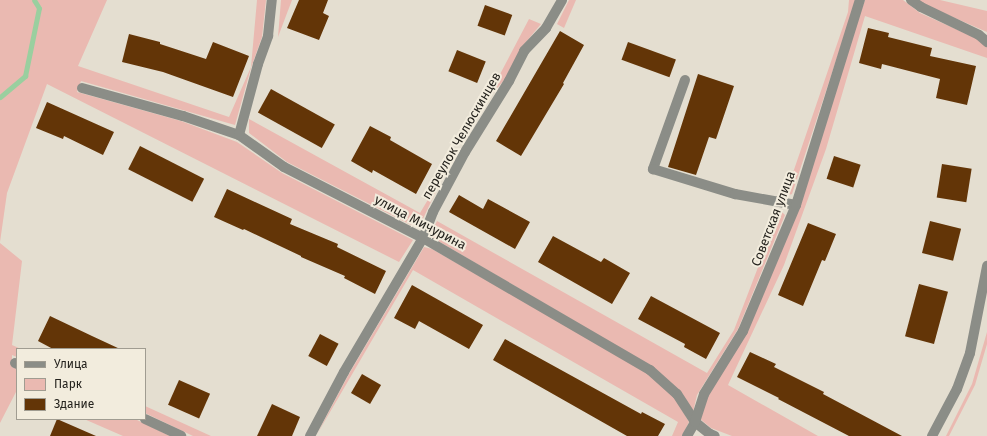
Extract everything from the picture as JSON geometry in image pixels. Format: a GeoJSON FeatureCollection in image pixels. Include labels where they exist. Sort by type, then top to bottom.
{"type":"FeatureCollection","features":[{"type":"Feature","properties":{"kind":"street"},"geometry":{"type":"LineString","coordinates":[[239,135],[258,64],[268,36],[272,0]]}},
{"type":"Feature","properties":{"kind":"street","name":"переулок Челюскинцев"},"geometry":{"type":"LineString","coordinates":[[310,436],[344,372],[423,238],[433,212],[465,152],[509,81],[524,51],[546,28],[562,0]]}},
{"type":"Feature","properties":{"kind":"street","name":"Советская улица"},"geometry":{"type":"LineString","coordinates":[[687,436],[695,422],[704,394],[743,331],[796,205],[860,0]]}},
{"type":"Feature","properties":{"kind":"street"},"geometry":{"type":"LineString","coordinates":[[911,0],[921,7],[979,35],[987,42]]}},
{"type":"Feature","properties":{"kind":"street"},"geometry":{"type":"LineString","coordinates":[[685,80],[653,169],[735,194],[796,205]]}},
{"type":"Feature","properties":{"kind":"street","name":"улица Мичурина"},"geometry":{"type":"LineString","coordinates":[[82,88],[183,116],[239,135],[284,166],[423,238],[650,370],[677,394],[695,422],[710,434],[715,436]]}},
{"type":"Feature","properties":{"kind":"street"},"geometry":{"type":"LineString","coordinates":[[932,436],[957,389],[970,353],[987,266]]}},
{"type":"Feature","properties":{"kind":"street"},"geometry":{"type":"LineString","coordinates":[[146,419],[181,436]]}},
{"type":"Feature","properties":{"kind":"green space"},"geometry":{"type":"Polygon","coordinates":[[[0,0],[107,0],[78,66],[229,117],[251,67],[257,0],[266,0],[262,37],[251,68],[235,125],[81,81],[77,92],[181,121],[237,142],[282,173],[413,240],[399,262],[47,84],[7,193],[0,242],[0,0]]]}},
{"type":"Feature","properties":{"kind":"green space"},"geometry":{"type":"Polygon","coordinates":[[[281,0],[292,0],[278,37],[281,0]]]}},
{"type":"Feature","properties":{"kind":"green space"},"geometry":{"type":"Polygon","coordinates":[[[569,0],[576,0],[564,28],[557,24],[569,0]]]}},
{"type":"Feature","properties":{"kind":"green space"},"geometry":{"type":"Polygon","coordinates":[[[849,0],[856,0],[792,194],[785,196],[848,12],[849,0]]]}},
{"type":"Feature","properties":{"kind":"green space"},"geometry":{"type":"Polygon","coordinates":[[[865,0],[903,0],[920,13],[978,39],[987,47],[987,58],[865,16],[826,149],[784,265],[728,385],[818,436],[732,436],[711,428],[699,418],[706,399],[745,335],[865,0]]]}},
{"type":"Feature","properties":{"kind":"green space"},"geometry":{"type":"Polygon","coordinates":[[[918,0],[940,0],[987,11],[987,32],[923,4],[918,0]]]}},
{"type":"Feature","properties":{"kind":"green space"},"geometry":{"type":"Polygon","coordinates":[[[529,19],[541,24],[521,48],[506,78],[486,101],[529,19]]]}},
{"type":"Feature","properties":{"kind":"green space"},"geometry":{"type":"Polygon","coordinates":[[[249,119],[420,213],[448,166],[421,223],[413,226],[287,162],[249,133],[249,119]]]}},
{"type":"Feature","properties":{"kind":"green space"},"geometry":{"type":"Polygon","coordinates":[[[780,210],[785,215],[738,329],[697,395],[693,412],[651,366],[433,238],[432,231],[437,221],[707,373],[734,330],[780,210]]]}},
{"type":"Feature","properties":{"kind":"green space"},"geometry":{"type":"Polygon","coordinates":[[[0,243],[22,261],[12,345],[19,348],[16,348],[16,357],[12,355],[12,367],[16,369],[16,392],[0,423],[0,243]]]}},
{"type":"Feature","properties":{"kind":"green space"},"geometry":{"type":"Polygon","coordinates":[[[424,247],[432,249],[647,372],[675,398],[689,422],[682,436],[672,436],[678,422],[413,270],[316,436],[349,374],[424,247]]]}},
{"type":"Feature","properties":{"kind":"green space"},"geometry":{"type":"Polygon","coordinates":[[[987,332],[987,344],[975,385],[949,436],[946,436],[972,384],[987,332]]]}},
{"type":"Feature","properties":{"kind":"green space"},"geometry":{"type":"Polygon","coordinates":[[[146,406],[211,436],[193,436],[146,413],[146,406]]]}},
{"type":"Feature","properties":{"kind":"green space"},"geometry":{"type":"Polygon","coordinates":[[[86,420],[137,420],[170,436],[123,436],[86,420]]]}},
{"type":"Feature","properties":{"kind":"building"},"geometry":{"type":"Polygon","coordinates":[[[299,0],[328,0],[323,13],[329,16],[319,40],[287,28],[299,0]]]}},
{"type":"Feature","properties":{"kind":"building"},"geometry":{"type":"Polygon","coordinates":[[[485,5],[512,15],[505,36],[477,26],[485,5]]]}},
{"type":"Feature","properties":{"kind":"building"},"geometry":{"type":"Polygon","coordinates":[[[868,28],[889,33],[888,37],[932,48],[930,56],[976,66],[967,105],[936,98],[940,79],[882,64],[881,69],[859,63],[868,28]]]}},
{"type":"Feature","properties":{"kind":"building"},"geometry":{"type":"Polygon","coordinates":[[[560,31],[584,45],[563,83],[564,84],[521,156],[496,141],[560,31]]]}},
{"type":"Feature","properties":{"kind":"building"},"geometry":{"type":"Polygon","coordinates":[[[129,34],[160,42],[160,44],[206,59],[213,42],[249,56],[233,97],[163,72],[122,62],[129,34]]]}},
{"type":"Feature","properties":{"kind":"building"},"geometry":{"type":"Polygon","coordinates":[[[628,42],[676,59],[669,77],[622,60],[628,42]]]}},
{"type":"Feature","properties":{"kind":"building"},"geometry":{"type":"Polygon","coordinates":[[[457,50],[486,62],[477,83],[448,71],[457,50]]]}},
{"type":"Feature","properties":{"kind":"building"},"geometry":{"type":"Polygon","coordinates":[[[698,74],[734,86],[716,139],[709,137],[696,175],[668,167],[698,74]]]}},
{"type":"Feature","properties":{"kind":"building"},"geometry":{"type":"Polygon","coordinates":[[[271,89],[335,124],[322,148],[258,113],[271,89]]]}},
{"type":"Feature","properties":{"kind":"building"},"geometry":{"type":"Polygon","coordinates":[[[47,102],[114,132],[103,155],[64,136],[63,139],[36,128],[47,102]]]}},
{"type":"Feature","properties":{"kind":"building"},"geometry":{"type":"Polygon","coordinates":[[[370,126],[391,137],[390,140],[432,164],[416,194],[373,170],[372,173],[351,161],[370,126]]]}},
{"type":"Feature","properties":{"kind":"building"},"geometry":{"type":"Polygon","coordinates":[[[140,146],[204,179],[192,202],[128,169],[140,146]]]}},
{"type":"Feature","properties":{"kind":"building"},"geometry":{"type":"Polygon","coordinates":[[[834,156],[861,165],[853,187],[827,179],[834,156]]]}},
{"type":"Feature","properties":{"kind":"building"},"geometry":{"type":"Polygon","coordinates":[[[942,164],[972,169],[966,202],[937,198],[942,164]]]}},
{"type":"Feature","properties":{"kind":"building"},"geometry":{"type":"Polygon","coordinates":[[[227,189],[292,219],[290,224],[338,244],[337,247],[386,271],[375,294],[344,278],[345,276],[301,257],[244,229],[243,230],[214,217],[227,189]]]}},
{"type":"Feature","properties":{"kind":"building"},"geometry":{"type":"Polygon","coordinates":[[[459,195],[483,209],[488,199],[530,222],[515,249],[449,212],[459,195]]]}},
{"type":"Feature","properties":{"kind":"building"},"geometry":{"type":"Polygon","coordinates":[[[930,221],[961,229],[953,261],[922,253],[930,221]]]}},
{"type":"Feature","properties":{"kind":"building"},"geometry":{"type":"Polygon","coordinates":[[[808,223],[836,234],[825,261],[822,260],[803,306],[778,295],[808,223]]]}},
{"type":"Feature","properties":{"kind":"building"},"geometry":{"type":"Polygon","coordinates":[[[553,236],[601,262],[604,258],[630,273],[612,304],[538,262],[553,236]]]}},
{"type":"Feature","properties":{"kind":"building"},"geometry":{"type":"Polygon","coordinates":[[[919,284],[948,292],[934,344],[905,336],[919,284]]]}},
{"type":"Feature","properties":{"kind":"building"},"geometry":{"type":"Polygon","coordinates":[[[412,285],[483,325],[469,349],[419,321],[415,329],[394,318],[412,285]]]}},
{"type":"Feature","properties":{"kind":"building"},"geometry":{"type":"Polygon","coordinates":[[[651,296],[720,333],[706,359],[684,347],[685,344],[638,319],[651,296]]]}},
{"type":"Feature","properties":{"kind":"building"},"geometry":{"type":"Polygon","coordinates":[[[50,316],[118,348],[51,348],[38,341],[50,316]]]}},
{"type":"Feature","properties":{"kind":"building"},"geometry":{"type":"Polygon","coordinates":[[[320,334],[339,344],[327,366],[308,356],[320,334]]]}},
{"type":"Feature","properties":{"kind":"building"},"geometry":{"type":"Polygon","coordinates":[[[505,339],[641,414],[642,412],[665,424],[658,436],[627,436],[493,360],[505,339]]]}},
{"type":"Feature","properties":{"kind":"building"},"geometry":{"type":"Polygon","coordinates":[[[750,352],[776,364],[774,367],[824,392],[823,394],[902,436],[849,436],[737,377],[750,352]]]}},
{"type":"Feature","properties":{"kind":"building"},"geometry":{"type":"Polygon","coordinates":[[[362,374],[381,385],[370,404],[351,393],[362,374]]]}},
{"type":"Feature","properties":{"kind":"building"},"geometry":{"type":"Polygon","coordinates":[[[179,380],[210,394],[199,418],[168,405],[179,380]]]}},
{"type":"Feature","properties":{"kind":"building"},"geometry":{"type":"Polygon","coordinates":[[[272,404],[300,417],[292,436],[257,436],[272,404]]]}},
{"type":"Feature","properties":{"kind":"building"},"geometry":{"type":"Polygon","coordinates":[[[57,420],[59,420],[96,436],[50,436],[57,420]]]}},
{"type":"Feature","properties":{"kind":"waterway"},"geometry":{"type":"LineString","coordinates":[[0,97],[25,76],[39,8],[34,0]]}}]}
